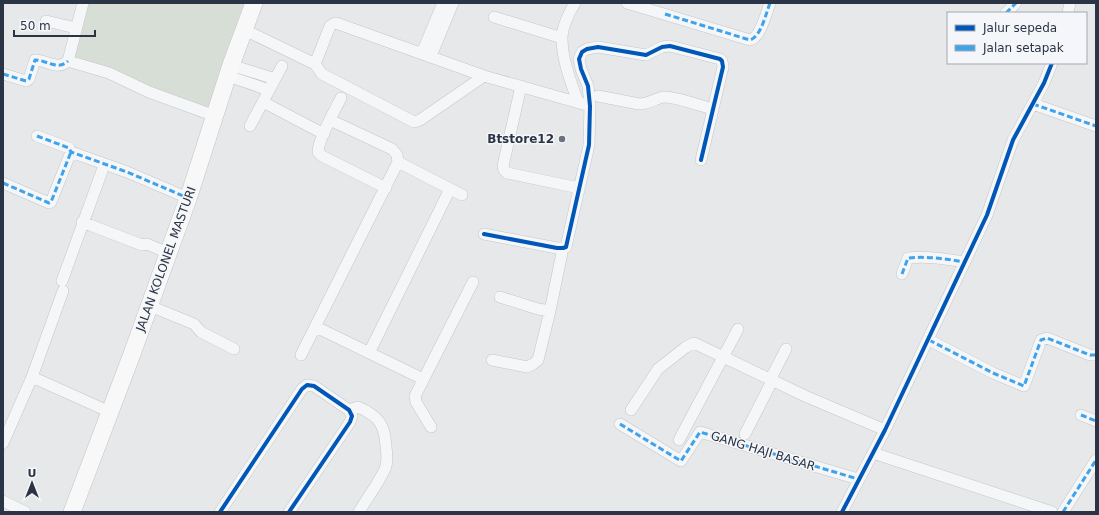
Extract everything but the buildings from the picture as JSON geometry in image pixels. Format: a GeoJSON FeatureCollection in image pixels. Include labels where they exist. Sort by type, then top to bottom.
{"type":"FeatureCollection","features":[{"type":"Feature","properties":{"kind":"main road","name":"JALAN KOLONEL MASTURI"},"geometry":{"type":"LineString","coordinates":[[72,512],[150,306],[254,3]]}},
{"type":"Feature","properties":{"kind":"street"},"geometry":{"type":"LineString","coordinates":[[3,74],[26,81],[29,79],[35,60],[60,66],[68,61],[83,3]]}},
{"type":"Feature","properties":{"kind":"street"},"geometry":{"type":"LineString","coordinates":[[427,55],[450,3]]}},
{"type":"Feature","properties":{"kind":"street"},"geometry":{"type":"LineString","coordinates":[[575,3],[565,24],[562,38],[566,64],[578,102]]}},
{"type":"Feature","properties":{"kind":"street"},"geometry":{"type":"LineString","coordinates":[[627,3],[750,40],[759,32],[770,3]]}},
{"type":"Feature","properties":{"kind":"street"},"geometry":{"type":"LineString","coordinates":[[1007,12],[1016,3]]}},
{"type":"Feature","properties":{"kind":"street"},"geometry":{"type":"LineString","coordinates":[[494,17],[562,38]]}},
{"type":"Feature","properties":{"kind":"street"},"geometry":{"type":"LineString","coordinates":[[46,21],[76,28]]}},
{"type":"Feature","properties":{"kind":"street"},"geometry":{"type":"LineString","coordinates":[[315,64],[330,26],[336,23],[484,76],[590,106]]}},
{"type":"Feature","properties":{"kind":"street"},"geometry":{"type":"LineString","coordinates":[[244,31],[315,64],[322,74],[414,122],[420,120],[484,76]]}},
{"type":"Feature","properties":{"kind":"street"},"geometry":{"type":"LineString","coordinates":[[492,360],[527,367],[538,360],[563,248],[568,244],[589,145],[590,106],[588,86],[581,70],[579,59],[582,52],[587,49],[598,47],[646,55],[662,47],[670,46],[720,59],[723,67],[701,160]]}},
{"type":"Feature","properties":{"kind":"street"},"geometry":{"type":"LineString","coordinates":[[68,61],[109,73],[149,92],[215,116]]}},
{"type":"Feature","properties":{"kind":"street"},"geometry":{"type":"LineString","coordinates":[[842,512],[858,479],[874,453],[929,340],[987,215],[1013,140],[1044,83],[1052,64]]}},
{"type":"Feature","properties":{"kind":"street"},"geometry":{"type":"LineString","coordinates":[[250,126],[282,66]]}},
{"type":"Feature","properties":{"kind":"street"},"geometry":{"type":"LineString","coordinates":[[464,69],[472,79],[471,84]]}},
{"type":"Feature","properties":{"kind":"street"},"geometry":{"type":"LineString","coordinates":[[230,71],[275,79]]}},
{"type":"Feature","properties":{"kind":"street"},"geometry":{"type":"LineString","coordinates":[[230,71],[269,90]]}},
{"type":"Feature","properties":{"kind":"street"},"geometry":{"type":"LineString","coordinates":[[521,86],[503,166],[504,170],[507,173],[579,188]]}},
{"type":"Feature","properties":{"kind":"street"},"geometry":{"type":"LineString","coordinates":[[598,96],[639,104],[645,104],[662,98],[671,98],[713,109]]}},
{"type":"Feature","properties":{"kind":"street"},"geometry":{"type":"LineString","coordinates":[[341,98],[318,148],[318,152],[322,156],[386,188]]}},
{"type":"Feature","properties":{"kind":"street"},"geometry":{"type":"LineString","coordinates":[[263,102],[324,134]]}},
{"type":"Feature","properties":{"kind":"street"},"geometry":{"type":"LineString","coordinates":[[1033,104],[1096,126]]}},
{"type":"Feature","properties":{"kind":"street"},"geometry":{"type":"LineString","coordinates":[[301,355],[398,162],[397,155],[392,149],[330,120]]}},
{"type":"Feature","properties":{"kind":"street"},"geometry":{"type":"LineString","coordinates":[[37,136],[69,148],[70,152],[127,172],[188,198]]}},
{"type":"Feature","properties":{"kind":"street"},"geometry":{"type":"LineString","coordinates":[[3,183],[48,203],[51,202],[70,152]]}},
{"type":"Feature","properties":{"kind":"street"},"geometry":{"type":"LineString","coordinates":[[398,162],[462,195]]}},
{"type":"Feature","properties":{"kind":"street"},"geometry":{"type":"LineString","coordinates":[[3,443],[32,377],[63,286],[82,222],[102,171]]}},
{"type":"Feature","properties":{"kind":"street"},"geometry":{"type":"LineString","coordinates":[[369,353],[450,189]]}},
{"type":"Feature","properties":{"kind":"street"},"geometry":{"type":"LineString","coordinates":[[82,222],[142,245],[145,250],[167,256]]}},
{"type":"Feature","properties":{"kind":"street"},"geometry":{"type":"LineString","coordinates":[[484,234],[563,248]]}},
{"type":"Feature","properties":{"kind":"street"},"geometry":{"type":"LineString","coordinates":[[902,274],[908,258],[926,257],[965,262]]}},
{"type":"Feature","properties":{"kind":"street"},"geometry":{"type":"LineString","coordinates":[[431,427],[414,398],[473,282]]}},
{"type":"Feature","properties":{"kind":"street"},"geometry":{"type":"LineString","coordinates":[[500,297],[538,309],[550,311]]}},
{"type":"Feature","properties":{"kind":"street"},"geometry":{"type":"LineString","coordinates":[[150,306],[194,324],[201,332],[234,349]]}},
{"type":"Feature","properties":{"kind":"street"},"geometry":{"type":"LineString","coordinates":[[316,327],[423,379]]}},
{"type":"Feature","properties":{"kind":"street"},"geometry":{"type":"LineString","coordinates":[[679,440],[738,329]]}},
{"type":"Feature","properties":{"kind":"street"},"geometry":{"type":"LineString","coordinates":[[929,340],[993,373],[1024,386],[1041,340],[1047,338],[1096,355]]}},
{"type":"Feature","properties":{"kind":"street"},"geometry":{"type":"LineString","coordinates":[[632,410],[658,369],[691,344],[696,344],[771,380],[885,430]]}},
{"type":"Feature","properties":{"kind":"street"},"geometry":{"type":"LineString","coordinates":[[745,434],[786,349]]}},
{"type":"Feature","properties":{"kind":"street"},"geometry":{"type":"LineString","coordinates":[[32,377],[110,412]]}},
{"type":"Feature","properties":{"kind":"street"},"geometry":{"type":"LineString","coordinates":[[220,512],[302,389],[308,385],[314,386],[349,410],[352,416],[350,422],[289,512]]}},
{"type":"Feature","properties":{"kind":"street"},"geometry":{"type":"LineString","coordinates":[[349,410],[358,407],[376,417],[382,424],[386,437],[387,456],[385,468],[359,512]]}},
{"type":"Feature","properties":{"kind":"street"},"geometry":{"type":"LineString","coordinates":[[1081,415],[1096,421]]}},
{"type":"Feature","properties":{"kind":"street","name":"GANG HAJI BASAR"},"geometry":{"type":"LineString","coordinates":[[620,424],[681,461],[700,432],[858,479]]}},
{"type":"Feature","properties":{"kind":"street"},"geometry":{"type":"LineString","coordinates":[[874,453],[1052,512]]}},
{"type":"Feature","properties":{"kind":"street"},"geometry":{"type":"LineString","coordinates":[[1064,512],[1096,460]]}},
{"type":"Feature","properties":{"kind":"street"},"geometry":{"type":"LineString","coordinates":[[3,501],[25,512]]}},
{"type":"Feature","properties":{"kind":"shaded area"},"geometry":{"type":"Polygon","coordinates":[[[88,3],[247,3],[211,110],[73,59],[88,3]]]}},
{"type":"Feature","properties":{"kind":"marked path"},"geometry":{"type":"LineString","coordinates":[[665,14],[750,40],[754,38],[760,30],[770,3]]}},
{"type":"Feature","properties":{"kind":"marked path"},"geometry":{"type":"LineString","coordinates":[[1007,12],[1016,3]]}},
{"type":"Feature","properties":{"kind":"marked path"},"geometry":{"type":"LineString","coordinates":[[3,74],[26,81],[29,79],[35,60],[56,65],[64,64],[68,61]]}},
{"type":"Feature","properties":{"kind":"marked path"},"geometry":{"type":"LineString","coordinates":[[1033,104],[1096,126]]}},
{"type":"Feature","properties":{"kind":"marked path"},"geometry":{"type":"LineString","coordinates":[[37,136],[69,148],[71,152],[127,172],[188,198]]}},
{"type":"Feature","properties":{"kind":"marked path"},"geometry":{"type":"LineString","coordinates":[[3,183],[49,203],[51,202],[71,152]]}},
{"type":"Feature","properties":{"kind":"marked path"},"geometry":{"type":"LineString","coordinates":[[902,274],[908,258],[944,259],[965,262]]}},
{"type":"Feature","properties":{"kind":"marked path"},"geometry":{"type":"LineString","coordinates":[[929,340],[993,373],[1024,386],[1041,340],[1047,338],[1090,355],[1096,355]]}},
{"type":"Feature","properties":{"kind":"marked path"},"geometry":{"type":"LineString","coordinates":[[1081,415],[1096,421]]}},
{"type":"Feature","properties":{"kind":"marked path"},"geometry":{"type":"LineString","coordinates":[[620,424],[681,461],[700,432],[858,479]]}},
{"type":"Feature","properties":{"kind":"marked path"},"geometry":{"type":"LineString","coordinates":[[1063,512],[1096,460]]}},
{"type":"Feature","properties":{"kind":"cycle path"},"geometry":{"type":"LineString","coordinates":[[484,234],[557,248],[566,247],[589,145],[590,106],[588,86],[581,69],[579,59],[582,52],[587,49],[598,47],[646,55],[662,47],[670,46],[720,59],[723,67],[701,160]]}},
{"type":"Feature","properties":{"kind":"cycle path"},"geometry":{"type":"LineString","coordinates":[[842,512],[885,430],[987,215],[1013,140],[1044,83],[1052,64]]}},
{"type":"Feature","properties":{"kind":"cycle path"},"geometry":{"type":"LineString","coordinates":[[220,512],[302,389],[307,385],[314,386],[349,410],[352,416],[350,422],[289,512]]}},
{"type":"Feature","properties":{"kind":"place","name":"Btstore12"},"geometry":{"type":"Point","coordinates":[562,139]}}]}
